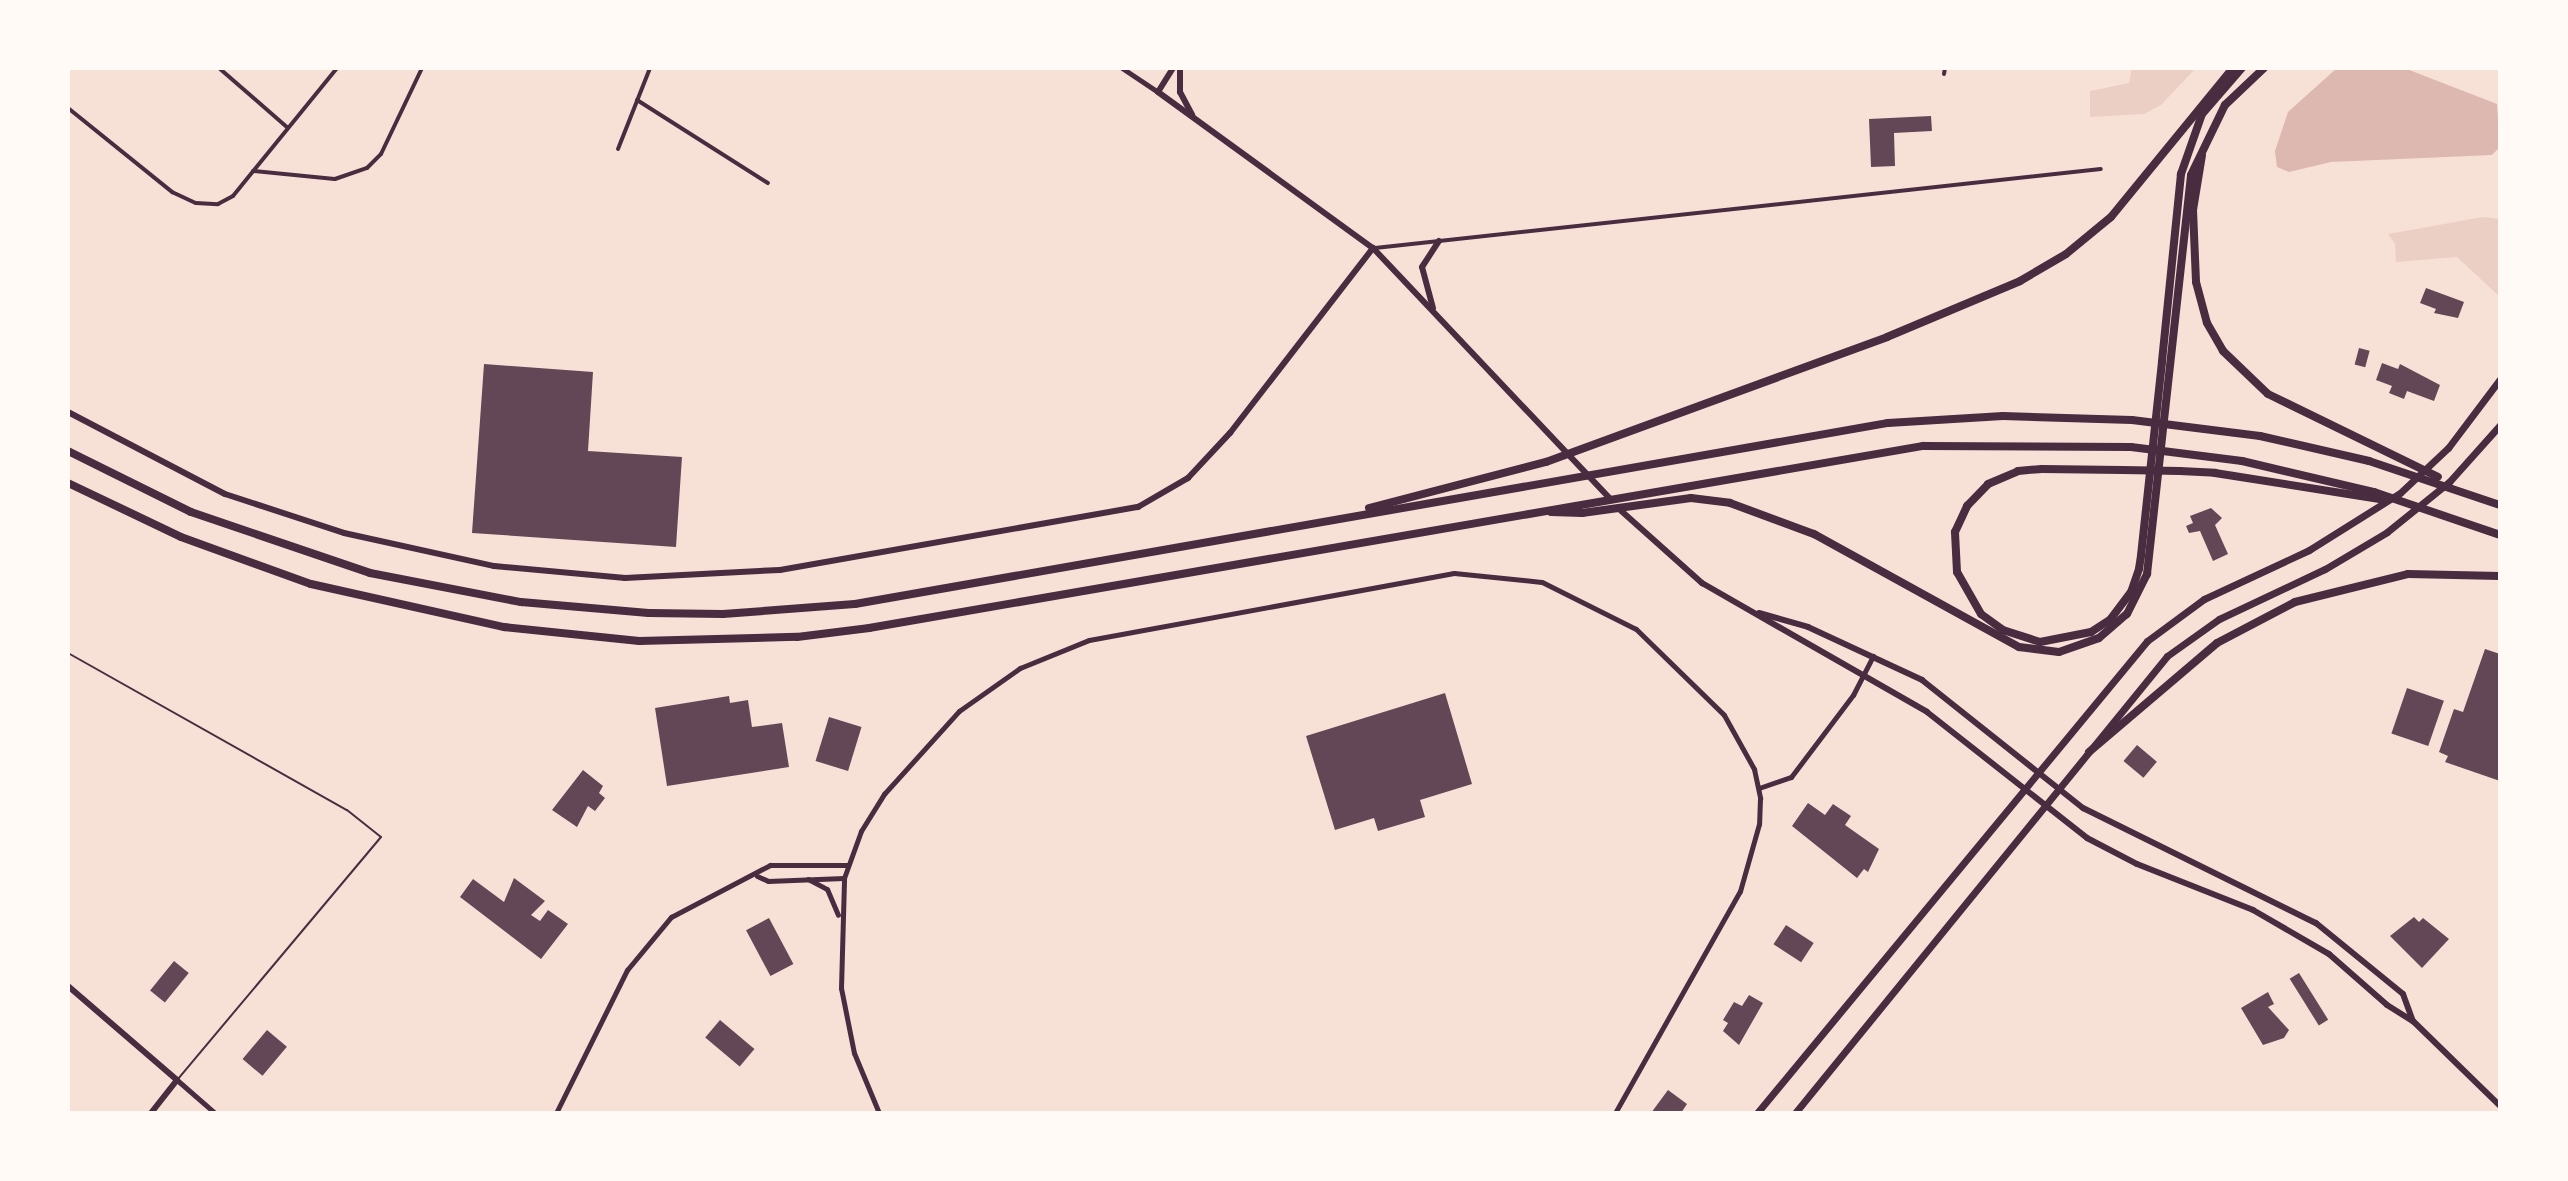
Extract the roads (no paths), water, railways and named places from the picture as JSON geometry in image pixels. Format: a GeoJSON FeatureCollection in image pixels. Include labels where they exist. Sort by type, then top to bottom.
{"type":"FeatureCollection","features":[{"type":"Feature","properties":{"kind":"highway"},"geometry":{"type":"LineString","coordinates":[[1313,523],[1546,462],[1887,337],[2020,281],[2066,254],[2117,211],[2233,68]]}},
{"type":"Feature","properties":{"kind":"highway"},"geometry":{"type":"LineString","coordinates":[[2242,68],[2202,114],[2183,166],[2139,569],[2131,592],[2100,626],[2065,641],[2029,640],[1981,614],[1960,583],[1954,552],[1958,524],[1973,498],[1996,479],[2018,471],[2122,470],[2180,471],[2271,479],[2370,495],[2426,508],[2500,535]]}},
{"type":"Feature","properties":{"kind":"highway"},"geometry":{"type":"LineString","coordinates":[[1534,511],[1582,513],[1691,498],[1739,505],[1814,534],[2019,647],[2059,652],[2099,638],[2127,614],[2147,574],[2189,188],[2208,131],[2236,91],[2264,68]]}},
{"type":"Feature","properties":{"kind":"highway"},"geometry":{"type":"LineString","coordinates":[[2208,131],[2195,188],[2193,250],[2198,295],[2214,336],[2241,373],[2268,394],[2403,461],[2499,504]]}},
{"type":"Feature","properties":{"kind":"highway"},"geometry":{"type":"LineString","coordinates":[[68,451],[205,518],[370,573],[521,602],[649,613],[723,614],[855,604],[1888,423],[2003,416],[2184,424],[2299,444],[2460,488]]}},
{"type":"Feature","properties":{"kind":"highway"},"geometry":{"type":"LineString","coordinates":[[68,483],[181,537],[311,584],[504,627],[639,641],[782,638],[869,628],[1923,446],[2131,447],[2182,452],[2289,470],[2370,495]]}},
{"type":"Feature","properties":{"kind":"highway"},"geometry":{"type":"LineString","coordinates":[[2089,752],[2192,662],[2239,629],[2295,602],[2353,583],[2408,574],[2500,576]]}},
{"type":"Feature","properties":{"kind":"main road"},"geometry":{"type":"LineString","coordinates":[[1173,68],[1158,92],[1373,248],[1643,535],[1702,583],[1864,675],[1958,734],[2045,809],[2120,856],[2283,925],[2329,954],[2387,1005],[2413,1021],[2500,1106]]}},
{"type":"Feature","properties":{"kind":"main road"},"geometry":{"type":"LineString","coordinates":[[1180,68],[1180,92],[1194,118]]}},
{"type":"Feature","properties":{"kind":"main road"},"geometry":{"type":"LineString","coordinates":[[1435,311],[1422,267],[1439,241]]}},
{"type":"Feature","properties":{"kind":"main road"},"geometry":{"type":"LineString","coordinates":[[68,412],[225,494],[359,537],[494,566],[625,578],[780,570],[1138,507],[1188,478],[1230,433],[1373,248]]}},
{"type":"Feature","properties":{"kind":"main road"},"geometry":{"type":"LineString","coordinates":[[1757,1113],[2132,657],[2168,623],[2223,589],[2344,530],[2400,493],[2456,439],[2500,379]]}},
{"type":"Feature","properties":{"kind":"main road"},"geometry":{"type":"LineString","coordinates":[[1795,1113],[2059,792],[2142,682],[2188,638],[2387,532],[2449,482],[2500,425]]}},
{"type":"Feature","properties":{"kind":"main road"},"geometry":{"type":"LineString","coordinates":[[1748,609],[1808,627],[1941,691],[2059,792],[2138,839],[2316,923],[2403,994],[2413,1021]]}},
{"type":"Feature","properties":{"kind":"main road"},"geometry":{"type":"LineString","coordinates":[[68,986],[177,1080],[151,1113]]}},
{"type":"Feature","properties":{"kind":"street"},"geometry":{"type":"LineString","coordinates":[[219,68],[288,128]]}},
{"type":"Feature","properties":{"kind":"street"},"geometry":{"type":"LineString","coordinates":[[68,108],[183,199],[206,204],[225,201],[337,68]]}},
{"type":"Feature","properties":{"kind":"street"},"geometry":{"type":"LineString","coordinates":[[253,171],[335,179],[367,168],[381,154],[422,68]]}},
{"type":"Feature","properties":{"kind":"street"},"geometry":{"type":"LineString","coordinates":[[618,149],[650,68]]}},
{"type":"Feature","properties":{"kind":"street"},"geometry":{"type":"LineString","coordinates":[[1122,68],[1158,92]]}},
{"type":"Feature","properties":{"kind":"street"},"geometry":{"type":"LineString","coordinates":[[637,100],[768,183]]}},
{"type":"Feature","properties":{"kind":"street"},"geometry":{"type":"LineString","coordinates":[[1373,248],[2101,169]]}},
{"type":"Feature","properties":{"kind":"street"},"geometry":{"type":"LineString","coordinates":[[879,1113],[859,1066],[846,1015],[839,919],[844,878],[861,831],[888,789],[959,711],[1020,668],[1101,638],[1441,574],[1542,582],[1636,629],[1729,722],[1747,751],[1759,788],[1757,838],[1737,898],[1615,1113]]}},
{"type":"Feature","properties":{"kind":"street"},"geometry":{"type":"LineString","coordinates":[[1759,788],[1791,777],[1864,675],[1873,656]]}},
{"type":"Feature","properties":{"kind":"street"},"geometry":{"type":"LineString","coordinates":[[556,1113],[640,949],[692,903],[757,876],[770,865],[848,865]]}},
{"type":"Feature","properties":{"kind":"street"},"geometry":{"type":"LineString","coordinates":[[757,876],[768,881],[800,876],[844,878]]}},
{"type":"Feature","properties":{"kind":"street"},"geometry":{"type":"LineString","coordinates":[[800,876],[827,889],[839,919]]}},
{"type":"Feature","properties":{"kind":"street"},"geometry":{"type":"LineString","coordinates":[[177,1080],[215,1113]]}},
{"type":"Feature","properties":{"kind":"lane"},"geometry":{"type":"LineString","coordinates":[[68,653],[347,810],[381,837],[177,1080]]}}]}
